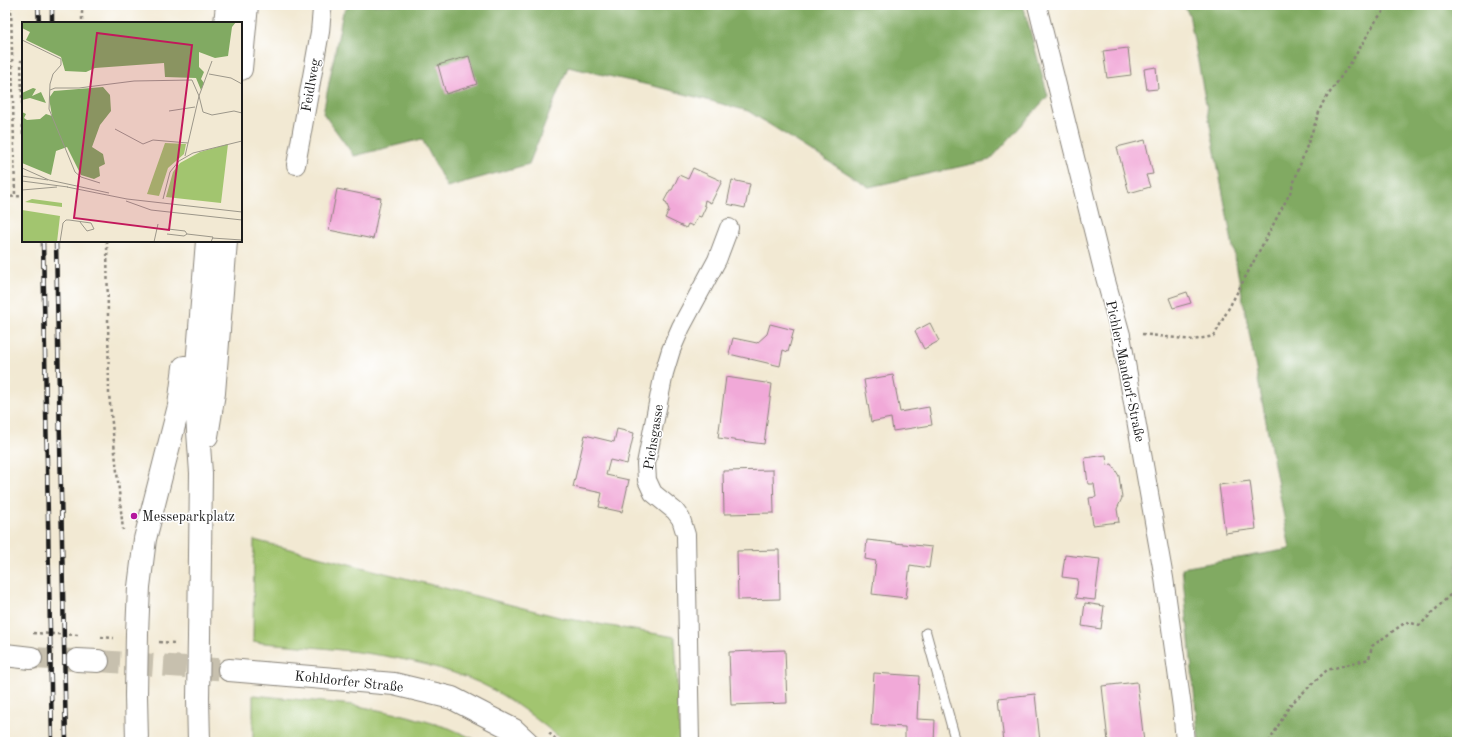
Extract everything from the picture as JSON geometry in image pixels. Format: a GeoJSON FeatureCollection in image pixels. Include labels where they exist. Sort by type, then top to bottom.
{"type":"FeatureCollection","features":[{"type":"Feature","properties":{"kind":"main road"},"geometry":{"type":"LineString","coordinates":[[225,22],[227,5]]}},
{"type":"Feature","properties":{"kind":"main road"},"geometry":{"type":"LineString","coordinates":[[242,58],[247,5]]}},
{"type":"Feature","properties":{"kind":"main road"},"geometry":{"type":"LineString","coordinates":[[199,742],[198,698],[201,472],[195,390],[207,242]]}},
{"type":"Feature","properties":{"kind":"main road"},"geometry":{"type":"LineString","coordinates":[[201,472],[214,393],[226,242]]}},
{"type":"Feature","properties":{"kind":"main road"},"geometry":{"type":"LineString","coordinates":[[137,742],[137,633],[139,587],[145,539],[179,406],[186,358],[200,333]]}},
{"type":"Feature","properties":{"kind":"main road"},"geometry":{"type":"LineString","coordinates":[[5,655],[32,658]]}},
{"type":"Feature","properties":{"kind":"main road","name":"Kohldorfer Straße"},"geometry":{"type":"LineString","coordinates":[[229,670],[394,684],[437,694],[452,698],[514,730],[527,742]]}},
{"type":"Feature","properties":{"kind":"street","name":"Feidlweg"},"geometry":{"type":"LineString","coordinates":[[296,165],[320,32],[322,9],[324,5]]}},
{"type":"Feature","properties":{"kind":"street","name":"Pichler-Mandorf-Straße"},"geometry":{"type":"LineString","coordinates":[[1038,5],[1103,270],[1121,335],[1164,578],[1182,707],[1185,742]]}},
{"type":"Feature","properties":{"kind":"street","name":"Pichsgasse"},"geometry":{"type":"LineString","coordinates":[[690,742],[686,535],[681,519],[675,511],[653,493],[647,480],[646,464],[664,373],[671,350],[681,327],[717,260],[729,228]]}},
{"type":"Feature","properties":{"kind":"lane"},"geometry":{"type":"LineString","coordinates":[[926,633],[956,742]]}},
{"type":"Feature","properties":{"kind":"path"},"geometry":{"type":"LineString","coordinates":[[11,5],[15,196]]}},
{"type":"Feature","properties":{"kind":"path"},"geometry":{"type":"LineString","coordinates":[[82,5],[82,22]]}},
{"type":"Feature","properties":{"kind":"path"},"geometry":{"type":"LineString","coordinates":[[1121,335],[1145,333],[1168,338],[1193,340],[1214,336],[1290,194],[1322,104],[1352,61],[1377,18],[1390,5]]}},
{"type":"Feature","properties":{"kind":"path"},"geometry":{"type":"LineString","coordinates":[[22,61],[22,98]]}},
{"type":"Feature","properties":{"kind":"path"},"geometry":{"type":"LineString","coordinates":[[5,196],[22,196]]}},
{"type":"Feature","properties":{"kind":"path"},"geometry":{"type":"LineString","coordinates":[[107,242],[110,394],[123,531]]}},
{"type":"Feature","properties":{"kind":"path"},"geometry":{"type":"LineString","coordinates":[[1269,742],[1290,705],[1327,670],[1369,659],[1372,646],[1406,622],[1420,625],[1457,588]]}},
{"type":"Feature","properties":{"kind":"green space"},"geometry":{"type":"Polygon","coordinates":[[[351,5],[1023,5],[1048,96],[990,160],[869,187],[748,111],[662,88],[568,67],[529,164],[447,187],[422,139],[354,156],[323,113],[343,12],[351,5]]]}},
{"type":"Feature","properties":{"kind":"green space"},"geometry":{"type":"Polygon","coordinates":[[[1183,5],[1457,5],[1457,742],[1199,742],[1182,568],[1290,549],[1189,14],[1183,5]]]}},
{"type":"Feature","properties":{"kind":"green space"},"geometry":{"type":"Polygon","coordinates":[[[254,540],[563,618],[675,637],[680,742],[565,742],[503,695],[480,683],[425,664],[397,658],[340,650],[253,642],[254,540]]]}},
{"type":"Feature","properties":{"kind":"green space"},"geometry":{"type":"Polygon","coordinates":[[[253,695],[353,705],[408,716],[449,728],[481,742],[253,742],[253,695]]]}},
{"type":"Feature","properties":{"kind":"building"},"geometry":{"type":"Polygon","coordinates":[[[1128,48],[1131,75],[1107,78],[1103,51],[1128,48]]]}},
{"type":"Feature","properties":{"kind":"building"},"geometry":{"type":"Polygon","coordinates":[[[469,56],[477,84],[446,94],[438,65],[469,56]]]}},
{"type":"Feature","properties":{"kind":"building"},"geometry":{"type":"Polygon","coordinates":[[[1156,67],[1158,89],[1147,90],[1144,69],[1156,67]]]}},
{"type":"Feature","properties":{"kind":"building"},"geometry":{"type":"Polygon","coordinates":[[[1145,140],[1153,174],[1146,175],[1150,187],[1129,193],[1117,147],[1145,140]]]}},
{"type":"Feature","properties":{"kind":"building"},"geometry":{"type":"Polygon","coordinates":[[[693,168],[722,181],[711,203],[705,200],[704,205],[706,206],[701,217],[698,216],[693,226],[688,224],[686,228],[665,218],[669,210],[666,202],[664,201],[670,190],[672,190],[679,175],[688,179],[693,168]]]}},
{"type":"Feature","properties":{"kind":"building"},"geometry":{"type":"Polygon","coordinates":[[[732,180],[750,184],[745,208],[727,204],[732,180]]]}},
{"type":"Feature","properties":{"kind":"building"},"geometry":{"type":"Polygon","coordinates":[[[337,189],[381,198],[373,239],[329,230],[337,189]]]}},
{"type":"Feature","properties":{"kind":"building"},"geometry":{"type":"Polygon","coordinates":[[[1187,292],[1191,303],[1173,308],[1169,298],[1187,292]]]}},
{"type":"Feature","properties":{"kind":"building"},"geometry":{"type":"Polygon","coordinates":[[[930,323],[939,341],[924,349],[915,331],[930,323]]]}},
{"type":"Feature","properties":{"kind":"building"},"geometry":{"type":"Polygon","coordinates":[[[770,324],[794,330],[788,352],[783,350],[780,366],[729,354],[733,338],[757,343],[767,334],[770,324]]]}},
{"type":"Feature","properties":{"kind":"building"},"geometry":{"type":"Polygon","coordinates":[[[893,375],[900,412],[929,407],[932,425],[893,431],[891,418],[871,422],[864,380],[893,375]]]}},
{"type":"Feature","properties":{"kind":"building"},"geometry":{"type":"Polygon","coordinates":[[[726,377],[772,384],[764,444],[718,438],[726,377]]]}},
{"type":"Feature","properties":{"kind":"building"},"geometry":{"type":"Polygon","coordinates":[[[617,429],[634,433],[627,464],[610,460],[606,475],[629,480],[622,512],[599,507],[602,493],[573,487],[585,435],[614,442],[617,429]]]}},
{"type":"Feature","properties":{"kind":"building"},"geometry":{"type":"Polygon","coordinates":[[[1106,455],[1107,465],[1112,464],[1119,476],[1122,498],[1117,509],[1119,522],[1093,525],[1089,498],[1096,497],[1094,484],[1088,484],[1085,458],[1106,455]]]}},
{"type":"Feature","properties":{"kind":"building"},"geometry":{"type":"Polygon","coordinates":[[[773,470],[774,513],[724,514],[723,471],[773,470]]]}},
{"type":"Feature","properties":{"kind":"building"},"geometry":{"type":"Polygon","coordinates":[[[1250,481],[1256,529],[1225,533],[1219,485],[1250,481]]]}},
{"type":"Feature","properties":{"kind":"building"},"geometry":{"type":"Polygon","coordinates":[[[867,540],[932,547],[929,568],[910,565],[906,598],[872,594],[876,561],[865,559],[867,540]]]}},
{"type":"Feature","properties":{"kind":"building"},"geometry":{"type":"Polygon","coordinates":[[[779,550],[780,599],[738,600],[737,551],[779,550]]]}},
{"type":"Feature","properties":{"kind":"building"},"geometry":{"type":"Polygon","coordinates":[[[1065,555],[1100,559],[1095,600],[1076,598],[1078,579],[1062,577],[1065,555]]]}},
{"type":"Feature","properties":{"kind":"building"},"geometry":{"type":"Polygon","coordinates":[[[1085,603],[1104,606],[1101,629],[1082,626],[1085,603]]]}},
{"type":"Feature","properties":{"kind":"building"},"geometry":{"type":"Polygon","coordinates":[[[785,650],[787,703],[731,705],[729,652],[785,650]]]}},
{"type":"Feature","properties":{"kind":"building"},"geometry":{"type":"Polygon","coordinates":[[[874,673],[919,676],[917,719],[935,720],[934,742],[912,742],[912,739],[905,739],[905,727],[871,725],[874,673]]]}},
{"type":"Feature","properties":{"kind":"building"},"geometry":{"type":"Polygon","coordinates":[[[1137,682],[1144,742],[1108,742],[1102,686],[1137,682]]]}},
{"type":"Feature","properties":{"kind":"building"},"geometry":{"type":"Polygon","coordinates":[[[1035,694],[1040,742],[1004,742],[999,698],[1035,694]]]}},
{"type":"Feature","properties":{"kind":"tunnel"},"geometry":{"type":"LineString","coordinates":[[31,658],[77,660]]}},
{"type":"Feature","properties":{"kind":"tunnel"},"geometry":{"type":"LineString","coordinates":[[98,661],[229,670]]}},
{"type":"Feature","properties":{"kind":"railway"},"geometry":{"type":"LineString","coordinates":[[38,5],[39,22]]}},
{"type":"Feature","properties":{"kind":"railway"},"geometry":{"type":"LineString","coordinates":[[52,5],[52,22]]}},
{"type":"Feature","properties":{"kind":"railway"},"geometry":{"type":"LineString","coordinates":[[43,242],[52,742]]}},
{"type":"Feature","properties":{"kind":"railway"},"geometry":{"type":"LineString","coordinates":[[56,242],[66,742]]}},
{"type":"Feature","properties":{"kind":"place","name":"Messeparkplatz"},"geometry":{"type":"Point","coordinates":[134,516]}}]}
